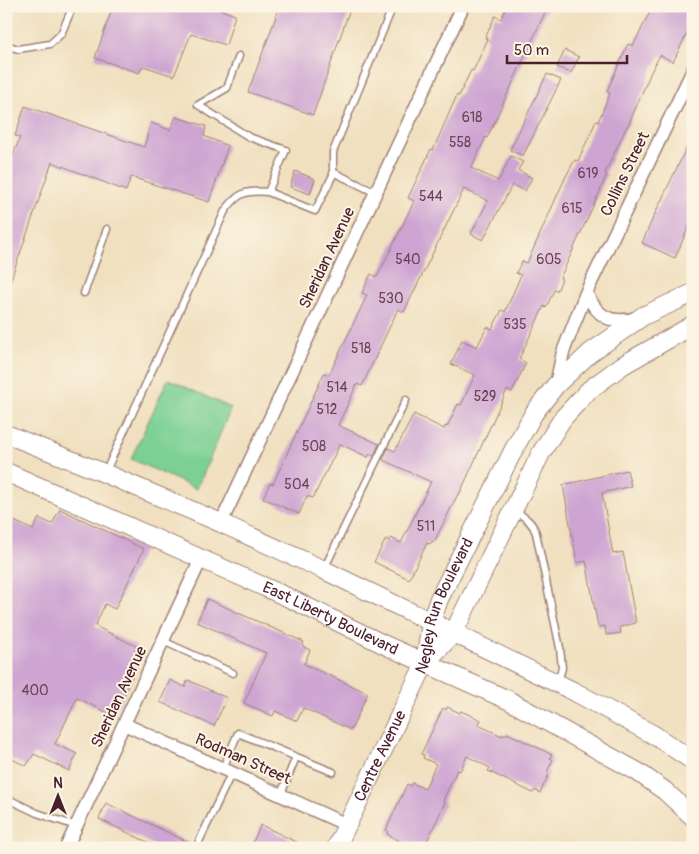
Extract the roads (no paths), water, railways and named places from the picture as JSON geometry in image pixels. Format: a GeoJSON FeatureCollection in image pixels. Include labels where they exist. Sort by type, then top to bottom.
{"type":"FeatureCollection","features":[{"type":"Feature","properties":{"kind":"main road","name":"Negley Run Boulevard"},"geometry":{"type":"LineString","coordinates":[[425,663],[431,622],[439,599],[534,413],[556,385],[590,353],[643,316],[693,293]]}},
{"type":"Feature","properties":{"kind":"main road","name":"Negley Run Boulevard"},"geometry":{"type":"LineString","coordinates":[[425,663],[453,634],[541,453],[563,418],[590,390],[623,365],[693,325]]}},
{"type":"Feature","properties":{"kind":"main road"},"geometry":{"type":"LineString","coordinates":[[6,434],[221,523],[324,570],[622,717],[654,735],[693,762]]}},
{"type":"Feature","properties":{"kind":"main road","name":"East Liberty Boulevard"},"geometry":{"type":"LineString","coordinates":[[6,472],[287,597],[425,663],[508,700],[638,772],[665,791],[693,817]]}},
{"type":"Feature","properties":{"kind":"main road","name":"Centre Avenue"},"geometry":{"type":"LineString","coordinates":[[336,848],[425,663]]}},
{"type":"Feature","properties":{"kind":"street","name":"Sheridan Avenue"},"geometry":{"type":"LineString","coordinates":[[221,523],[463,6]]}},
{"type":"Feature","properties":{"kind":"street","name":"Collins Street"},"geometry":{"type":"LineString","coordinates":[[556,385],[563,352],[586,293],[693,70]]}},
{"type":"Feature","properties":{"kind":"street"},"geometry":{"type":"LineString","coordinates":[[586,293],[593,307],[606,318],[624,321],[643,316]]}},
{"type":"Feature","properties":{"kind":"street","name":"Sheridan Avenue"},"geometry":{"type":"LineString","coordinates":[[66,848],[201,559]]}},
{"type":"Feature","properties":{"kind":"street","name":"Rodman Street"},"geometry":{"type":"LineString","coordinates":[[124,724],[347,825]]}},
{"type":"Feature","properties":{"kind":"lane"},"geometry":{"type":"LineString","coordinates":[[6,44],[18,49],[50,44],[61,34],[73,6]]}},
{"type":"Feature","properties":{"kind":"lane"},"geometry":{"type":"LineString","coordinates":[[104,473],[224,211],[240,194],[256,191],[268,192],[315,211],[333,175],[333,152],[393,6]]}},
{"type":"Feature","properties":{"kind":"lane"},"geometry":{"type":"LineString","coordinates":[[239,56],[227,88],[198,105],[249,137],[286,150],[268,192]]}},
{"type":"Feature","properties":{"kind":"lane"},"geometry":{"type":"LineString","coordinates":[[333,172],[376,193]]}},
{"type":"Feature","properties":{"kind":"lane"},"geometry":{"type":"LineString","coordinates":[[84,294],[107,229]]}},
{"type":"Feature","properties":{"kind":"lane"},"geometry":{"type":"LineString","coordinates":[[324,570],[406,400]]}},
{"type":"Feature","properties":{"kind":"lane"},"geometry":{"type":"LineString","coordinates":[[513,509],[528,520],[536,533],[560,648],[562,668],[557,684]]}},
{"type":"Feature","properties":{"kind":"lane"},"geometry":{"type":"LineString","coordinates":[[163,641],[233,673]]}},
{"type":"Feature","properties":{"kind":"lane"},"geometry":{"type":"LineString","coordinates":[[196,848],[227,770],[238,733],[333,772]]}},
{"type":"Feature","properties":{"kind":"lane"},"geometry":{"type":"LineString","coordinates":[[281,794],[296,757]]}},
{"type":"Feature","properties":{"kind":"lane"},"geometry":{"type":"LineString","coordinates":[[6,798],[37,813],[76,826]]}}]}
